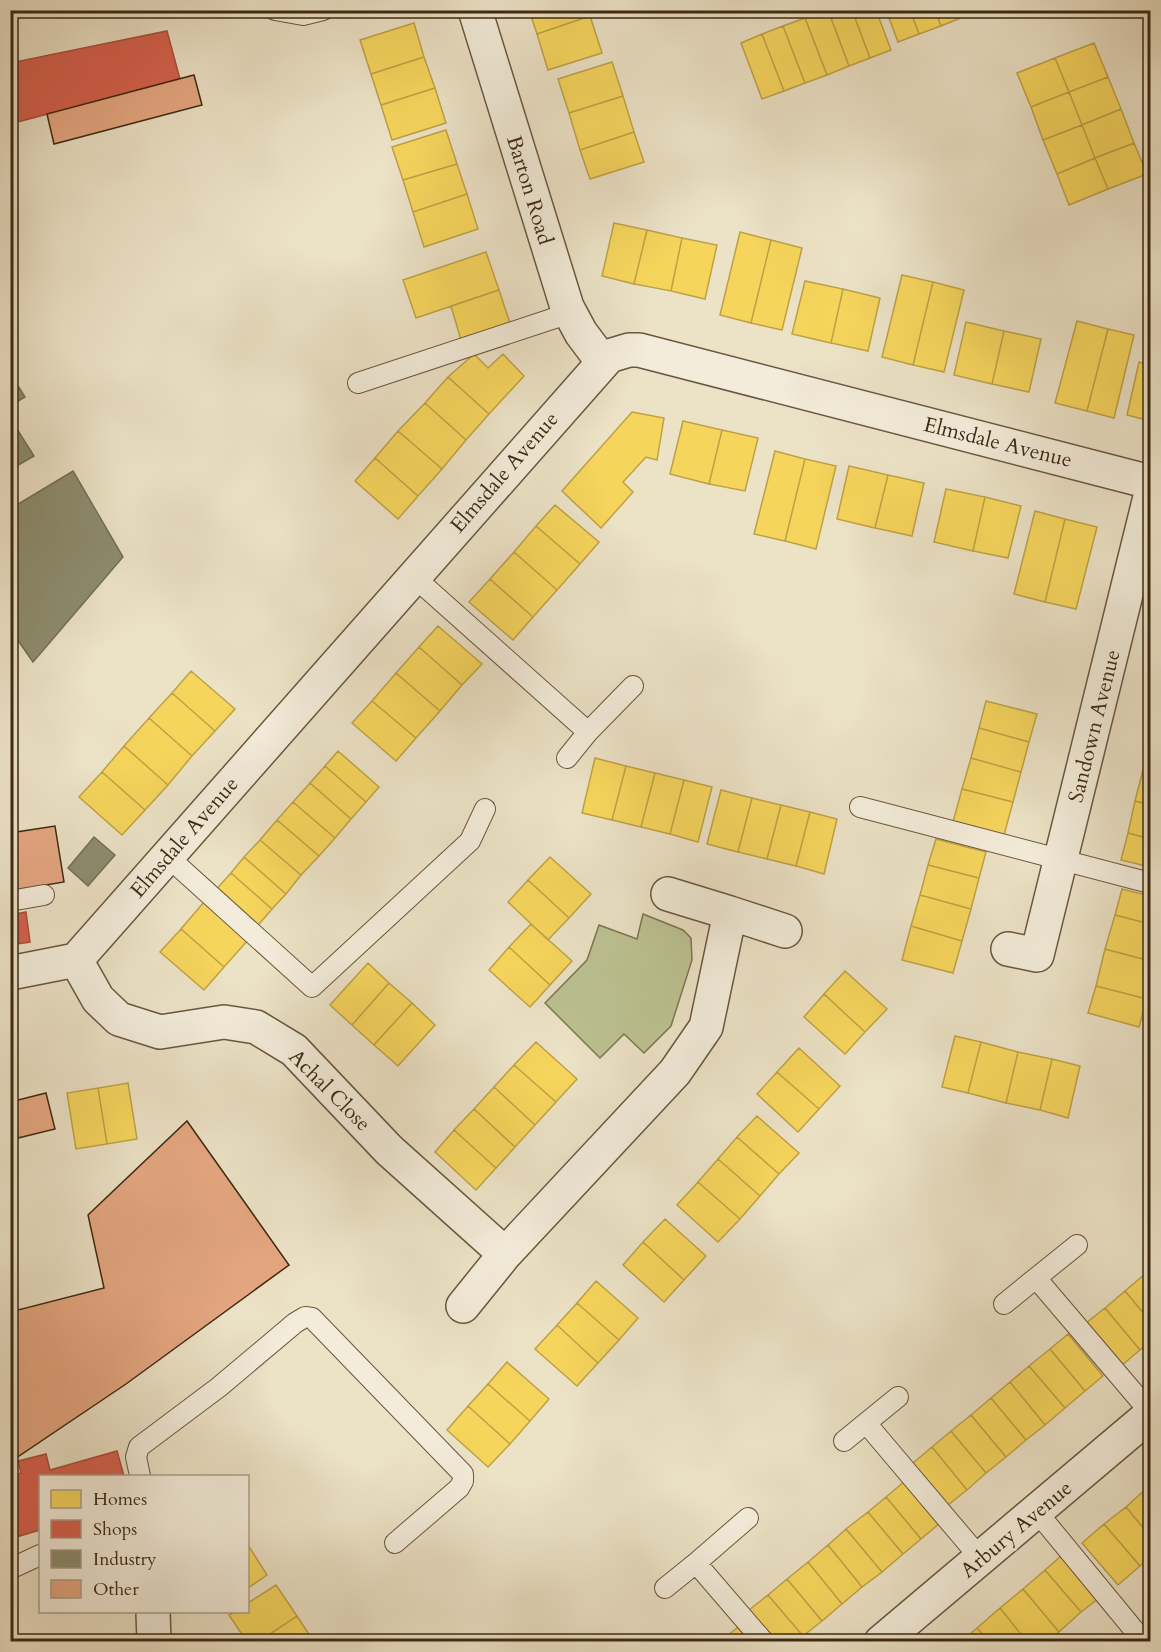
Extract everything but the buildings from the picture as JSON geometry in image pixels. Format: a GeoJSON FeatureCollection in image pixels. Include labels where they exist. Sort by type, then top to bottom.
{"type":"FeatureCollection","features":[{"type":"Feature","properties":{"kind":"street","name":"Barton Road"},"geometry":{"type":"LineString","coordinates":[[475,10],[570,313],[580,333],[602,361]]}},
{"type":"Feature","properties":{"kind":"street","name":"Elmsdale Avenue"},"geometry":{"type":"LineString","coordinates":[[76,960],[602,361],[618,352],[639,350],[1150,482]]}},
{"type":"Feature","properties":{"kind":"street","name":"Sandown Avenue"},"geometry":{"type":"LineString","coordinates":[[1035,954],[1150,497]]}},
{"type":"Feature","properties":{"kind":"street"},"geometry":{"type":"LineString","coordinates":[[668,894],[784,931]]}},
{"type":"Feature","properties":{"kind":"street"},"geometry":{"type":"LineString","coordinates":[[463,1306],[505,1254],[675,1072],[706,1026],[730,913]]}},
{"type":"Feature","properties":{"kind":"street"},"geometry":{"type":"LineString","coordinates":[[10,973],[76,960]]}},
{"type":"Feature","properties":{"kind":"street","name":"Achal Close"},"geometry":{"type":"LineString","coordinates":[[76,960],[98,999],[119,1019],[160,1032],[224,1022],[256,1027],[294,1050],[390,1150],[505,1254]]}},
{"type":"Feature","properties":{"kind":"street","name":"Arbury Avenue"},"geometry":{"type":"LineString","coordinates":[[881,1641],[1037,1512],[1150,1414]]}},
{"type":"Feature","properties":{"kind":"street"},"geometry":{"type":"LineString","coordinates":[[153,1613],[154,1641]]}},
{"type":"Feature","properties":{"kind":"lane"},"geometry":{"type":"LineString","coordinates":[[275,10],[303,15],[323,10]]}},
{"type":"Feature","properties":{"kind":"lane"},"geometry":{"type":"LineString","coordinates":[[358,383],[570,313]]}},
{"type":"Feature","properties":{"kind":"lane"},"geometry":{"type":"LineString","coordinates":[[413,576],[588,732]]}},
{"type":"Feature","properties":{"kind":"lane"},"geometry":{"type":"LineString","coordinates":[[567,758],[588,732],[633,686]]}},
{"type":"Feature","properties":{"kind":"lane"},"geometry":{"type":"LineString","coordinates":[[860,807],[1150,883]]}},
{"type":"Feature","properties":{"kind":"lane"},"geometry":{"type":"LineString","coordinates":[[167,856],[312,987],[470,841],[485,809]]}},
{"type":"Feature","properties":{"kind":"lane"},"geometry":{"type":"LineString","coordinates":[[10,901],[44,895]]}},
{"type":"Feature","properties":{"kind":"lane"},"geometry":{"type":"LineString","coordinates":[[1004,1304],[1077,1245]]}},
{"type":"Feature","properties":{"kind":"lane"},"geometry":{"type":"LineString","coordinates":[[1036,1278],[1150,1414]]}},
{"type":"Feature","properties":{"kind":"lane"},"geometry":{"type":"LineString","coordinates":[[140,1475],[136,1456],[139,1447],[219,1388],[295,1323],[305,1317],[312,1318],[462,1474],[463,1481],[459,1488],[396,1544]]}},
{"type":"Feature","properties":{"kind":"lane"},"geometry":{"type":"LineString","coordinates":[[844,1442],[898,1397]]}},
{"type":"Feature","properties":{"kind":"lane"},"geometry":{"type":"LineString","coordinates":[[866,1423],[981,1558]]}},
{"type":"Feature","properties":{"kind":"lane"},"geometry":{"type":"LineString","coordinates":[[1037,1512],[1144,1641]]}},
{"type":"Feature","properties":{"kind":"lane"},"geometry":{"type":"LineString","coordinates":[[665,1588],[748,1518]]}},
{"type":"Feature","properties":{"kind":"lane"},"geometry":{"type":"LineString","coordinates":[[10,1569],[39,1555]]}},
{"type":"Feature","properties":{"kind":"lane"},"geometry":{"type":"LineString","coordinates":[[696,1563],[764,1641]]}},
{"type":"Feature","properties":{"kind":"green space"},"geometry":{"type":"Polygon","coordinates":[[[643,914],[683,930],[691,938],[692,960],[671,1026],[644,1053],[624,1034],[600,1058],[545,1003],[587,960],[599,925],[637,939],[643,914]]]}}]}
